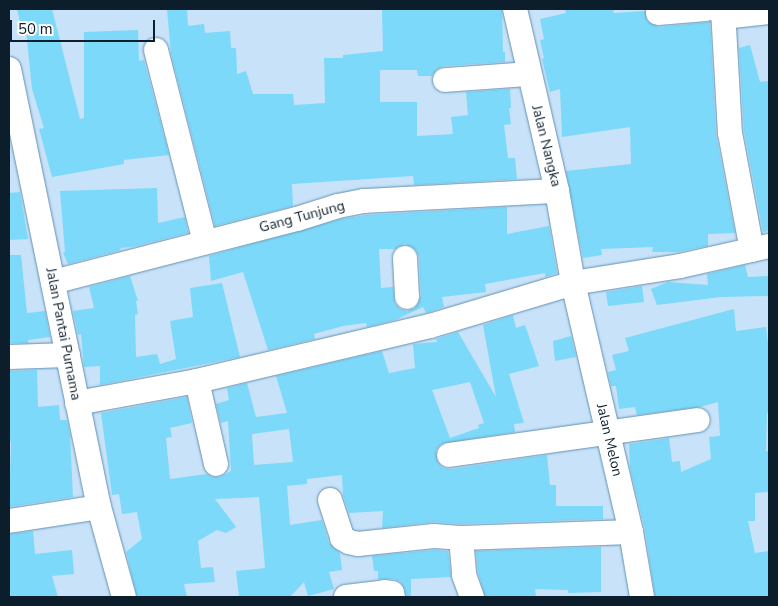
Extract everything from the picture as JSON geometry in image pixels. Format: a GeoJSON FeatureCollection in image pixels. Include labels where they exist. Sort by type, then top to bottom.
{"type":"FeatureCollection","features":[{"type":"Feature","properties":{"kind":"street","name":"Jalan Nangka"},"geometry":{"type":"LineString","coordinates":[[514,9],[557,192],[573,283]]}},
{"type":"Feature","properties":{"kind":"street"},"geometry":{"type":"LineString","coordinates":[[77,403],[197,382],[430,326],[573,283],[680,266],[761,248],[730,133],[718,11]]}},
{"type":"Feature","properties":{"kind":"street"},"geometry":{"type":"LineString","coordinates":[[658,13],[769,12]]}},
{"type":"Feature","properties":{"kind":"street"},"geometry":{"type":"LineString","coordinates":[[156,50],[205,242]]}},
{"type":"Feature","properties":{"kind":"street","name":"Jalan Pantai Purnama"},"geometry":{"type":"LineString","coordinates":[[9,69],[99,508],[124,597]]}},
{"type":"Feature","properties":{"kind":"street"},"geometry":{"type":"LineString","coordinates":[[445,80],[529,74]]}},
{"type":"Feature","properties":{"kind":"street","name":"Gang Tunjung"},"geometry":{"type":"LineString","coordinates":[[53,282],[297,219],[338,206],[364,201],[557,192]]}},
{"type":"Feature","properties":{"kind":"street"},"geometry":{"type":"LineString","coordinates":[[405,258],[407,297]]}},
{"type":"Feature","properties":{"kind":"street","name":"Jalan Melon"},"geometry":{"type":"LineString","coordinates":[[573,283],[630,532],[642,597]]}},
{"type":"Feature","properties":{"kind":"street"},"geometry":{"type":"LineString","coordinates":[[9,357],[68,355]]}},
{"type":"Feature","properties":{"kind":"street"},"geometry":{"type":"LineString","coordinates":[[197,382],[216,464]]}},
{"type":"Feature","properties":{"kind":"street"},"geometry":{"type":"LineString","coordinates":[[449,455],[698,420]]}},
{"type":"Feature","properties":{"kind":"street"},"geometry":{"type":"LineString","coordinates":[[330,500],[342,538],[358,544],[434,536],[460,538],[630,532]]}},
{"type":"Feature","properties":{"kind":"street"},"geometry":{"type":"LineString","coordinates":[[9,521],[99,508]]}},
{"type":"Feature","properties":{"kind":"street"},"geometry":{"type":"LineString","coordinates":[[460,538],[464,575],[472,597]]}},
{"type":"Feature","properties":{"kind":"street"},"geometry":{"type":"LineString","coordinates":[[346,597],[384,592],[392,593],[393,597]]}},
{"type":"Feature","properties":{"kind":"building"},"geometry":{"type":"Polygon","coordinates":[[[17,9],[52,9],[80,119],[84,118],[84,32],[138,30],[139,61],[144,60],[169,155],[124,160],[124,164],[52,177],[39,129],[44,128],[32,89],[26,30],[22,31],[17,9]]]}},
{"type":"Feature","properties":{"kind":"building"},"geometry":{"type":"Polygon","coordinates":[[[167,9],[187,9],[188,26],[204,24],[205,33],[230,31],[231,48],[236,48],[237,74],[246,71],[253,94],[293,94],[294,105],[325,103],[324,58],[343,58],[343,55],[383,51],[382,9],[502,9],[505,62],[444,66],[437,69],[432,76],[418,76],[417,70],[380,70],[380,102],[417,102],[417,136],[453,134],[451,117],[468,115],[466,92],[510,89],[511,108],[509,108],[511,124],[504,125],[508,158],[515,158],[517,179],[414,185],[413,176],[292,184],[293,206],[215,226],[171,54],[167,9]]]}},
{"type":"Feature","properties":{"kind":"building"},"geometry":{"type":"Polygon","coordinates":[[[565,9],[613,9],[614,13],[645,11],[647,21],[659,27],[710,22],[716,135],[735,233],[708,234],[708,246],[677,252],[652,252],[653,247],[601,249],[602,255],[583,258],[566,171],[631,164],[630,127],[562,137],[560,89],[550,92],[542,59],[544,58],[540,40],[544,39],[540,19],[566,13],[565,9]]]}},
{"type":"Feature","properties":{"kind":"building"},"geometry":{"type":"Polygon","coordinates":[[[750,45],[760,82],[769,81],[769,231],[763,232],[744,131],[739,48],[750,45]]]}},
{"type":"Feature","properties":{"kind":"building"},"geometry":{"type":"Polygon","coordinates":[[[157,188],[158,223],[185,217],[188,233],[132,247],[120,248],[121,250],[68,264],[63,253],[65,252],[60,191],[157,188]]]}},
{"type":"Feature","properties":{"kind":"building"},"geometry":{"type":"Polygon","coordinates":[[[20,192],[28,239],[9,240],[9,193],[20,192]]]}},
{"type":"Feature","properties":{"kind":"building"},"geometry":{"type":"Polygon","coordinates":[[[507,207],[507,234],[549,226],[557,273],[545,277],[545,273],[485,284],[486,292],[442,297],[444,307],[426,313],[423,307],[395,320],[367,327],[366,323],[343,326],[314,334],[315,339],[268,350],[243,272],[211,281],[209,256],[341,219],[366,215],[507,207]],[[405,244],[395,249],[379,249],[381,288],[393,287],[395,304],[400,309],[407,311],[415,308],[421,296],[419,257],[416,250],[405,244]]]}},
{"type":"Feature","properties":{"kind":"building"},"geometry":{"type":"Polygon","coordinates":[[[9,255],[21,255],[27,313],[45,311],[50,337],[28,340],[28,343],[9,343],[9,255]]]}},
{"type":"Feature","properties":{"kind":"building"},"geometry":{"type":"Polygon","coordinates":[[[745,265],[748,277],[769,276],[769,296],[721,297],[657,305],[651,289],[668,282],[708,285],[707,274],[745,265]]]}},
{"type":"Feature","properties":{"kind":"building"},"geometry":{"type":"Polygon","coordinates":[[[130,276],[138,301],[136,301],[138,314],[135,315],[136,357],[157,354],[160,364],[176,359],[170,321],[193,317],[190,288],[222,283],[240,357],[100,385],[100,366],[84,367],[81,334],[78,335],[73,311],[94,308],[89,287],[130,276]]]}},
{"type":"Feature","properties":{"kind":"building"},"geometry":{"type":"Polygon","coordinates":[[[642,286],[644,302],[608,306],[606,292],[642,286]]]}},
{"type":"Feature","properties":{"kind":"building"},"geometry":{"type":"Polygon","coordinates":[[[734,309],[736,331],[766,327],[769,352],[769,412],[767,413],[766,451],[769,451],[769,492],[755,493],[755,521],[748,521],[755,553],[769,551],[769,597],[655,597],[645,530],[630,468],[629,444],[669,438],[672,462],[680,461],[681,472],[711,459],[709,437],[720,436],[718,402],[700,407],[637,415],[635,407],[619,409],[616,386],[611,386],[608,372],[616,370],[612,355],[629,351],[625,338],[734,309]]]}},
{"type":"Feature","properties":{"kind":"building"},"geometry":{"type":"Polygon","coordinates":[[[513,315],[516,328],[525,325],[539,366],[509,374],[524,423],[514,424],[515,432],[441,444],[436,450],[438,463],[443,468],[451,469],[547,455],[550,485],[556,485],[556,506],[603,506],[603,519],[461,524],[433,522],[382,528],[383,511],[349,513],[343,495],[342,475],[307,479],[307,484],[287,486],[290,525],[322,520],[329,543],[340,553],[342,570],[329,572],[334,589],[308,596],[304,582],[290,597],[239,597],[236,571],[265,568],[259,497],[215,499],[236,527],[226,533],[217,530],[198,541],[201,568],[213,567],[215,582],[184,584],[187,597],[137,597],[126,552],[142,539],[137,512],[122,514],[119,494],[112,495],[101,413],[187,397],[192,423],[170,428],[172,437],[166,438],[170,479],[207,474],[212,477],[220,477],[231,471],[228,421],[221,423],[216,404],[229,400],[227,388],[247,383],[256,417],[287,413],[276,376],[382,351],[389,373],[415,368],[413,344],[437,342],[436,339],[458,332],[496,397],[483,325],[513,315]],[[470,382],[432,390],[450,438],[479,428],[478,425],[484,423],[470,382]],[[289,429],[252,434],[254,465],[293,462],[289,429]]]}},
{"type":"Feature","properties":{"kind":"building"},"geometry":{"type":"Polygon","coordinates":[[[571,336],[576,357],[555,361],[553,341],[571,336]]]}},
{"type":"Feature","properties":{"kind":"building"},"geometry":{"type":"Polygon","coordinates":[[[37,370],[38,407],[59,405],[60,420],[67,420],[70,434],[73,497],[9,507],[11,443],[9,440],[9,371],[37,370]]]}},
{"type":"Feature","properties":{"kind":"building"},"geometry":{"type":"Polygon","coordinates":[[[33,531],[35,554],[72,550],[74,574],[52,576],[58,597],[9,597],[9,534],[33,531]]]}},
{"type":"Feature","properties":{"kind":"building"},"geometry":{"type":"Polygon","coordinates":[[[601,547],[601,592],[568,593],[568,590],[535,589],[536,597],[485,597],[478,572],[476,551],[601,547]]]}},
{"type":"Feature","properties":{"kind":"building"},"geometry":{"type":"Polygon","coordinates":[[[434,550],[448,551],[451,577],[411,579],[411,597],[406,597],[401,582],[394,579],[378,579],[378,571],[374,571],[372,556],[434,550]]]}}]}
